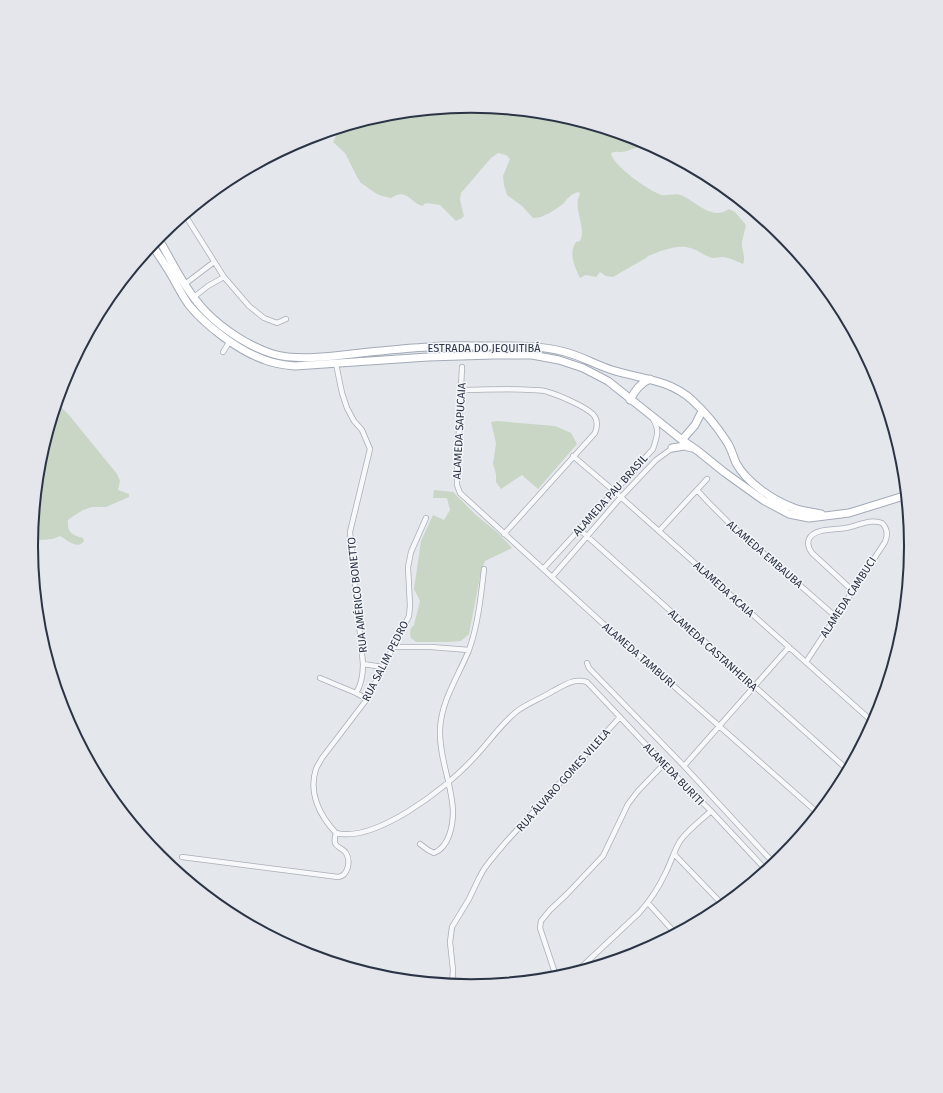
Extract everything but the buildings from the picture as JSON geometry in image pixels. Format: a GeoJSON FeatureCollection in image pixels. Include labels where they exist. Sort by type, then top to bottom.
{"type":"FeatureCollection","features":[{"type":"Feature","properties":{"kind":"main road","name":"ESTRADA DO JEQUITIBÁ"},"geometry":{"type":"LineString","coordinates":[[161,244],[185,284],[208,314],[247,342],[274,354],[305,358],[430,346],[542,347],[566,352],[610,370],[664,383],[678,390],[691,400],[715,425],[727,442],[736,463],[747,477],[757,486],[774,499],[794,508],[826,515]]}},
{"type":"Feature","properties":{"kind":"main road","name":"ESTRADA DO JEQUITIBÁ"},"geometry":{"type":"LineString","coordinates":[[155,251],[188,303],[208,324],[230,341],[257,357],[281,364],[295,366],[494,354],[532,355],[558,360],[583,368],[608,381],[682,440],[763,500],[790,514],[809,518],[849,512],[902,497]]}},
{"type":"Feature","properties":{"kind":"main road"},"geometry":{"type":"LineString","coordinates":[[630,400],[638,387],[644,381],[650,379]]}},
{"type":"Feature","properties":{"kind":"main road"},"geometry":{"type":"LineString","coordinates":[[682,440],[695,425],[702,411]]}},
{"type":"Feature","properties":{"kind":"main road"},"geometry":{"type":"LineString","coordinates":[[672,448],[684,446],[698,451]]}},
{"type":"Feature","properties":{"kind":"street"},"geometry":{"type":"LineString","coordinates":[[188,220],[224,277],[248,306],[264,318],[277,322],[286,319]]}},
{"type":"Feature","properties":{"kind":"street"},"geometry":{"type":"LineString","coordinates":[[185,284],[214,262]]}},
{"type":"Feature","properties":{"kind":"street"},"geometry":{"type":"LineString","coordinates":[[194,297],[208,286],[224,277]]}},
{"type":"Feature","properties":{"kind":"street"},"geometry":{"type":"LineString","coordinates":[[222,352],[230,341]]}},
{"type":"Feature","properties":{"kind":"street","name":"RUA AMÉRICO BONETTO"},"geometry":{"type":"LineString","coordinates":[[336,364],[342,393],[347,408],[354,421],[362,430],[370,449],[350,532],[363,664],[362,681],[356,693]]}},
{"type":"Feature","properties":{"kind":"street","name":"ALAMEDA SAPUCAIA"},"geometry":{"type":"LineString","coordinates":[[460,493],[457,485],[456,469],[462,367]]}},
{"type":"Feature","properties":{"kind":"street"},"geometry":{"type":"LineString","coordinates":[[461,390],[521,389],[546,391],[563,397],[588,410],[596,417],[597,421],[595,433],[504,534]]}},
{"type":"Feature","properties":{"kind":"street","name":"ALAMEDA PAU BRASIL"},"geometry":{"type":"LineString","coordinates":[[543,569],[653,449],[658,433],[657,426],[651,415]]}},
{"type":"Feature","properties":{"kind":"street","name":"ALAMEDA PAU BRASIL"},"geometry":{"type":"LineString","coordinates":[[552,576],[621,497],[660,456],[682,440]]}},
{"type":"Feature","properties":{"kind":"street"},"geometry":{"type":"LineString","coordinates":[[653,449],[660,456]]}},
{"type":"Feature","properties":{"kind":"street","name":"ALAMEDA ACAIA"},"geometry":{"type":"LineString","coordinates":[[573,456],[869,719]]}},
{"type":"Feature","properties":{"kind":"street"},"geometry":{"type":"LineString","coordinates":[[659,531],[707,479]]}},
{"type":"Feature","properties":{"kind":"street","name":"ALAMEDA EMBAUBA"},"geometry":{"type":"LineString","coordinates":[[697,490],[730,524],[835,616]]}},
{"type":"Feature","properties":{"kind":"street","name":"ALAMEDA TAMBURI"},"geometry":{"type":"LineString","coordinates":[[460,493],[610,630],[815,810]]}},
{"type":"Feature","properties":{"kind":"street","name":"RUA SALIM PEDRO"},"geometry":{"type":"LineString","coordinates":[[182,857],[338,877],[342,877],[346,873],[348,863],[347,854],[335,843],[336,833],[318,809],[315,800],[313,792],[316,769],[322,758],[367,699],[409,616],[410,606],[408,567],[411,552],[426,518]]}},
{"type":"Feature","properties":{"kind":"street","name":"ALAMEDA CAMBUCI"},"geometry":{"type":"LineString","coordinates":[[806,662],[835,616],[853,591],[885,542],[886,531],[882,522],[872,521],[848,528],[817,531],[808,541],[812,553],[853,591]]}},
{"type":"Feature","properties":{"kind":"street","name":"ALAMEDA CASTANHEIRA"},"geometry":{"type":"LineString","coordinates":[[579,529],[844,767]]}},
{"type":"Feature","properties":{"kind":"street"},"geometry":{"type":"LineString","coordinates":[[420,844],[434,853],[439,851],[447,841],[452,827],[452,800],[442,752],[440,730],[443,708],[469,650],[484,570]]}},
{"type":"Feature","properties":{"kind":"street"},"geometry":{"type":"LineString","coordinates":[[393,647],[431,647],[469,650]]}},
{"type":"Feature","properties":{"kind":"street"},"geometry":{"type":"LineString","coordinates":[[684,766],[790,647]]}},
{"type":"Feature","properties":{"kind":"street"},"geometry":{"type":"LineString","coordinates":[[587,663],[589,668],[684,766],[771,859]]}},
{"type":"Feature","properties":{"kind":"street"},"geometry":{"type":"LineString","coordinates":[[363,664],[383,667]]}},
{"type":"Feature","properties":{"kind":"street"},"geometry":{"type":"LineString","coordinates":[[320,678],[367,699]]}},
{"type":"Feature","properties":{"kind":"street","name":"ALAMEDA BURITI"},"geometry":{"type":"LineString","coordinates":[[448,783],[471,761],[501,726],[518,711],[570,682],[579,679],[587,682],[763,867]]}},
{"type":"Feature","properties":{"kind":"street","name":"RUA ÁLVARO GOMES VILELA"},"geometry":{"type":"LineString","coordinates":[[452,979],[453,970],[450,942],[452,927],[469,899],[484,869],[505,843],[620,717]]}},
{"type":"Feature","properties":{"kind":"street"},"geometry":{"type":"LineString","coordinates":[[555,972],[540,928],[541,921],[603,856],[628,804],[638,791],[664,764]]}},
{"type":"Feature","properties":{"kind":"street"},"geometry":{"type":"LineString","coordinates":[[336,833],[362,833],[384,825],[433,795],[448,783]]}},
{"type":"Feature","properties":{"kind":"street"},"geometry":{"type":"LineString","coordinates":[[583,965],[648,904],[655,894],[680,842],[687,832],[710,811]]}},
{"type":"Feature","properties":{"kind":"street"},"geometry":{"type":"LineString","coordinates":[[674,854],[720,901]]}},
{"type":"Feature","properties":{"kind":"street"},"geometry":{"type":"LineString","coordinates":[[648,904],[672,930]]}},
{"type":"Feature","properties":{"kind":"green space"},"geometry":{"type":"Polygon","coordinates":[[[472,113],[500,114],[556,121],[611,136],[639,147],[624,152],[611,153],[613,158],[624,171],[649,189],[662,195],[680,195],[711,212],[723,212],[729,209],[735,212],[746,225],[742,242],[744,259],[743,264],[726,257],[713,258],[687,247],[676,247],[648,256],[613,277],[606,276],[600,272],[596,277],[586,275],[580,278],[572,256],[576,242],[580,241],[582,236],[578,211],[579,192],[572,195],[564,203],[549,213],[541,217],[533,218],[522,206],[507,195],[503,176],[510,159],[506,155],[498,153],[491,158],[461,193],[460,200],[464,216],[456,221],[440,205],[427,203],[423,206],[401,194],[391,198],[377,194],[361,183],[345,153],[333,142],[337,135],[387,121],[443,114],[472,113]]]}},
{"type":"Feature","properties":{"kind":"green space"},"geometry":{"type":"Polygon","coordinates":[[[61,407],[117,474],[120,481],[118,490],[129,494],[129,497],[106,507],[92,507],[83,510],[68,520],[69,531],[76,536],[83,538],[84,541],[82,544],[79,545],[72,543],[60,536],[53,539],[38,541],[39,518],[46,462],[61,407]]]}},
{"type":"Feature","properties":{"kind":"green space"},"geometry":{"type":"Polygon","coordinates":[[[497,421],[555,426],[571,433],[577,444],[538,489],[522,475],[501,489],[496,482],[496,474],[493,464],[496,443],[491,422],[497,421]]]}},
{"type":"Feature","properties":{"kind":"green space"},"geometry":{"type":"Polygon","coordinates":[[[434,490],[453,492],[475,514],[498,533],[512,548],[485,561],[481,571],[469,634],[461,641],[416,642],[411,638],[410,634],[411,628],[414,625],[420,601],[414,589],[421,541],[433,515],[444,520],[450,510],[447,498],[433,498],[434,490]]]}}]}
